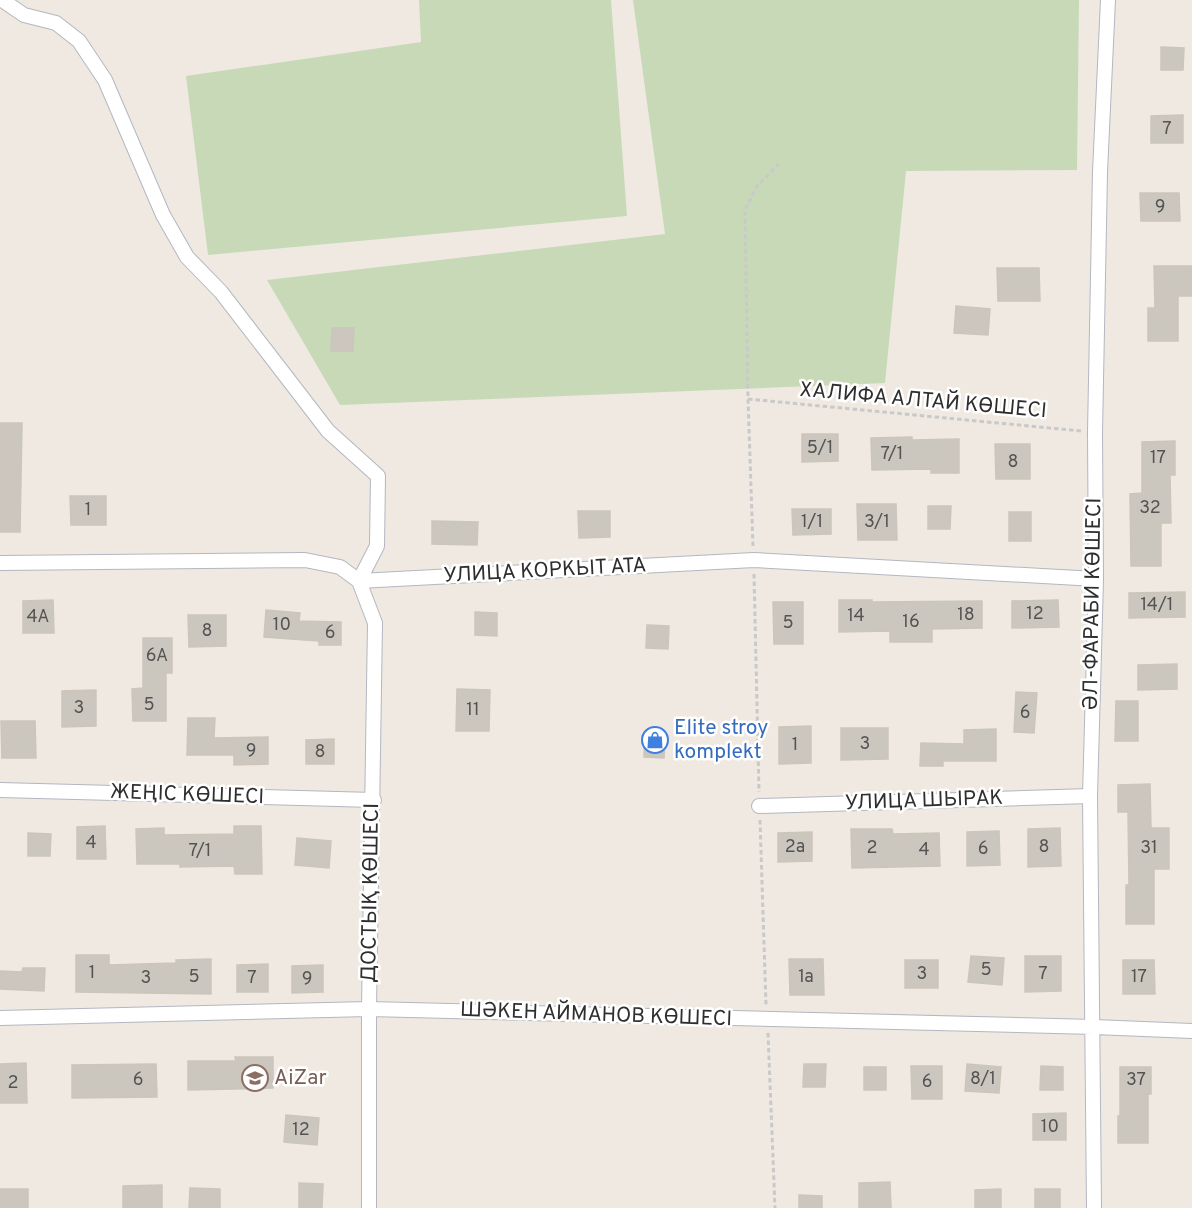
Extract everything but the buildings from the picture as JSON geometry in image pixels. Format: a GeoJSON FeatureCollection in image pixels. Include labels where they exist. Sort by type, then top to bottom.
{"type":"FeatureCollection","features":[{"type":"Feature","properties":{"kind":"street"},"geometry":{"type":"LineString","coordinates":[[0,563],[305,560],[340,567],[358,581],[377,546],[378,476],[328,431],[221,292],[187,257],[163,214],[105,80],[79,40],[56,23],[24,15],[2,0]]}},
{"type":"Feature","properties":{"kind":"street","name":"ӘЛ-ФАРАБИ КӨШЕСІ"},"geometry":{"type":"LineString","coordinates":[[1094,1208],[1090,796],[1096,579],[1095,433],[1100,172],[1108,0]]}},
{"type":"Feature","properties":{"kind":"street","name":"УЛИЦА КОРКЫТ АТА"},"geometry":{"type":"LineString","coordinates":[[358,581],[754,560],[1096,579]]}},
{"type":"Feature","properties":{"kind":"street","name":"ДОСТЫҚ КӨШЕСІ"},"geometry":{"type":"LineString","coordinates":[[358,581],[375,623],[369,1009],[369,1208]]}},
{"type":"Feature","properties":{"kind":"street","name":"ЖЕҢІС КӨШЕСІ"},"geometry":{"type":"LineString","coordinates":[[0,790],[374,800]]}},
{"type":"Feature","properties":{"kind":"street","name":"УЛИЦА ШЫРАК"},"geometry":{"type":"LineString","coordinates":[[759,806],[1090,796]]}},
{"type":"Feature","properties":{"kind":"street","name":"ШӘКЕН АЙМАНОВ КӨШЕСІ"},"geometry":{"type":"LineString","coordinates":[[0,1018],[369,1009],[1192,1031]]}},
{"type":"Feature","properties":{"kind":"path"},"geometry":{"type":"LineString","coordinates":[[775,1208],[759,806],[745,210],[757,186],[779,164]]}},
{"type":"Feature","properties":{"kind":"path","name":"ХАЛИФА АЛТАЙ КӨШЕСІ"},"geometry":{"type":"LineString","coordinates":[[748,399],[1095,433]]}},
{"type":"Feature","properties":{"kind":"green space"},"geometry":{"type":"Polygon","coordinates":[[[419,0],[611,0],[627,216],[208,255],[186,76],[421,42],[419,0]]]}},
{"type":"Feature","properties":{"kind":"green space"},"geometry":{"type":"Polygon","coordinates":[[[633,0],[1079,0],[1077,170],[906,171],[885,383],[340,405],[267,280],[665,234],[633,0]]]}},
{"type":"Feature","properties":{"kind":"place","name":"Elite stroy komplekt"},"geometry":{"type":"Point","coordinates":[655,740]}},
{"type":"Feature","properties":{"kind":"place","name":"AiZar"},"geometry":{"type":"Point","coordinates":[255,1078]}}]}
